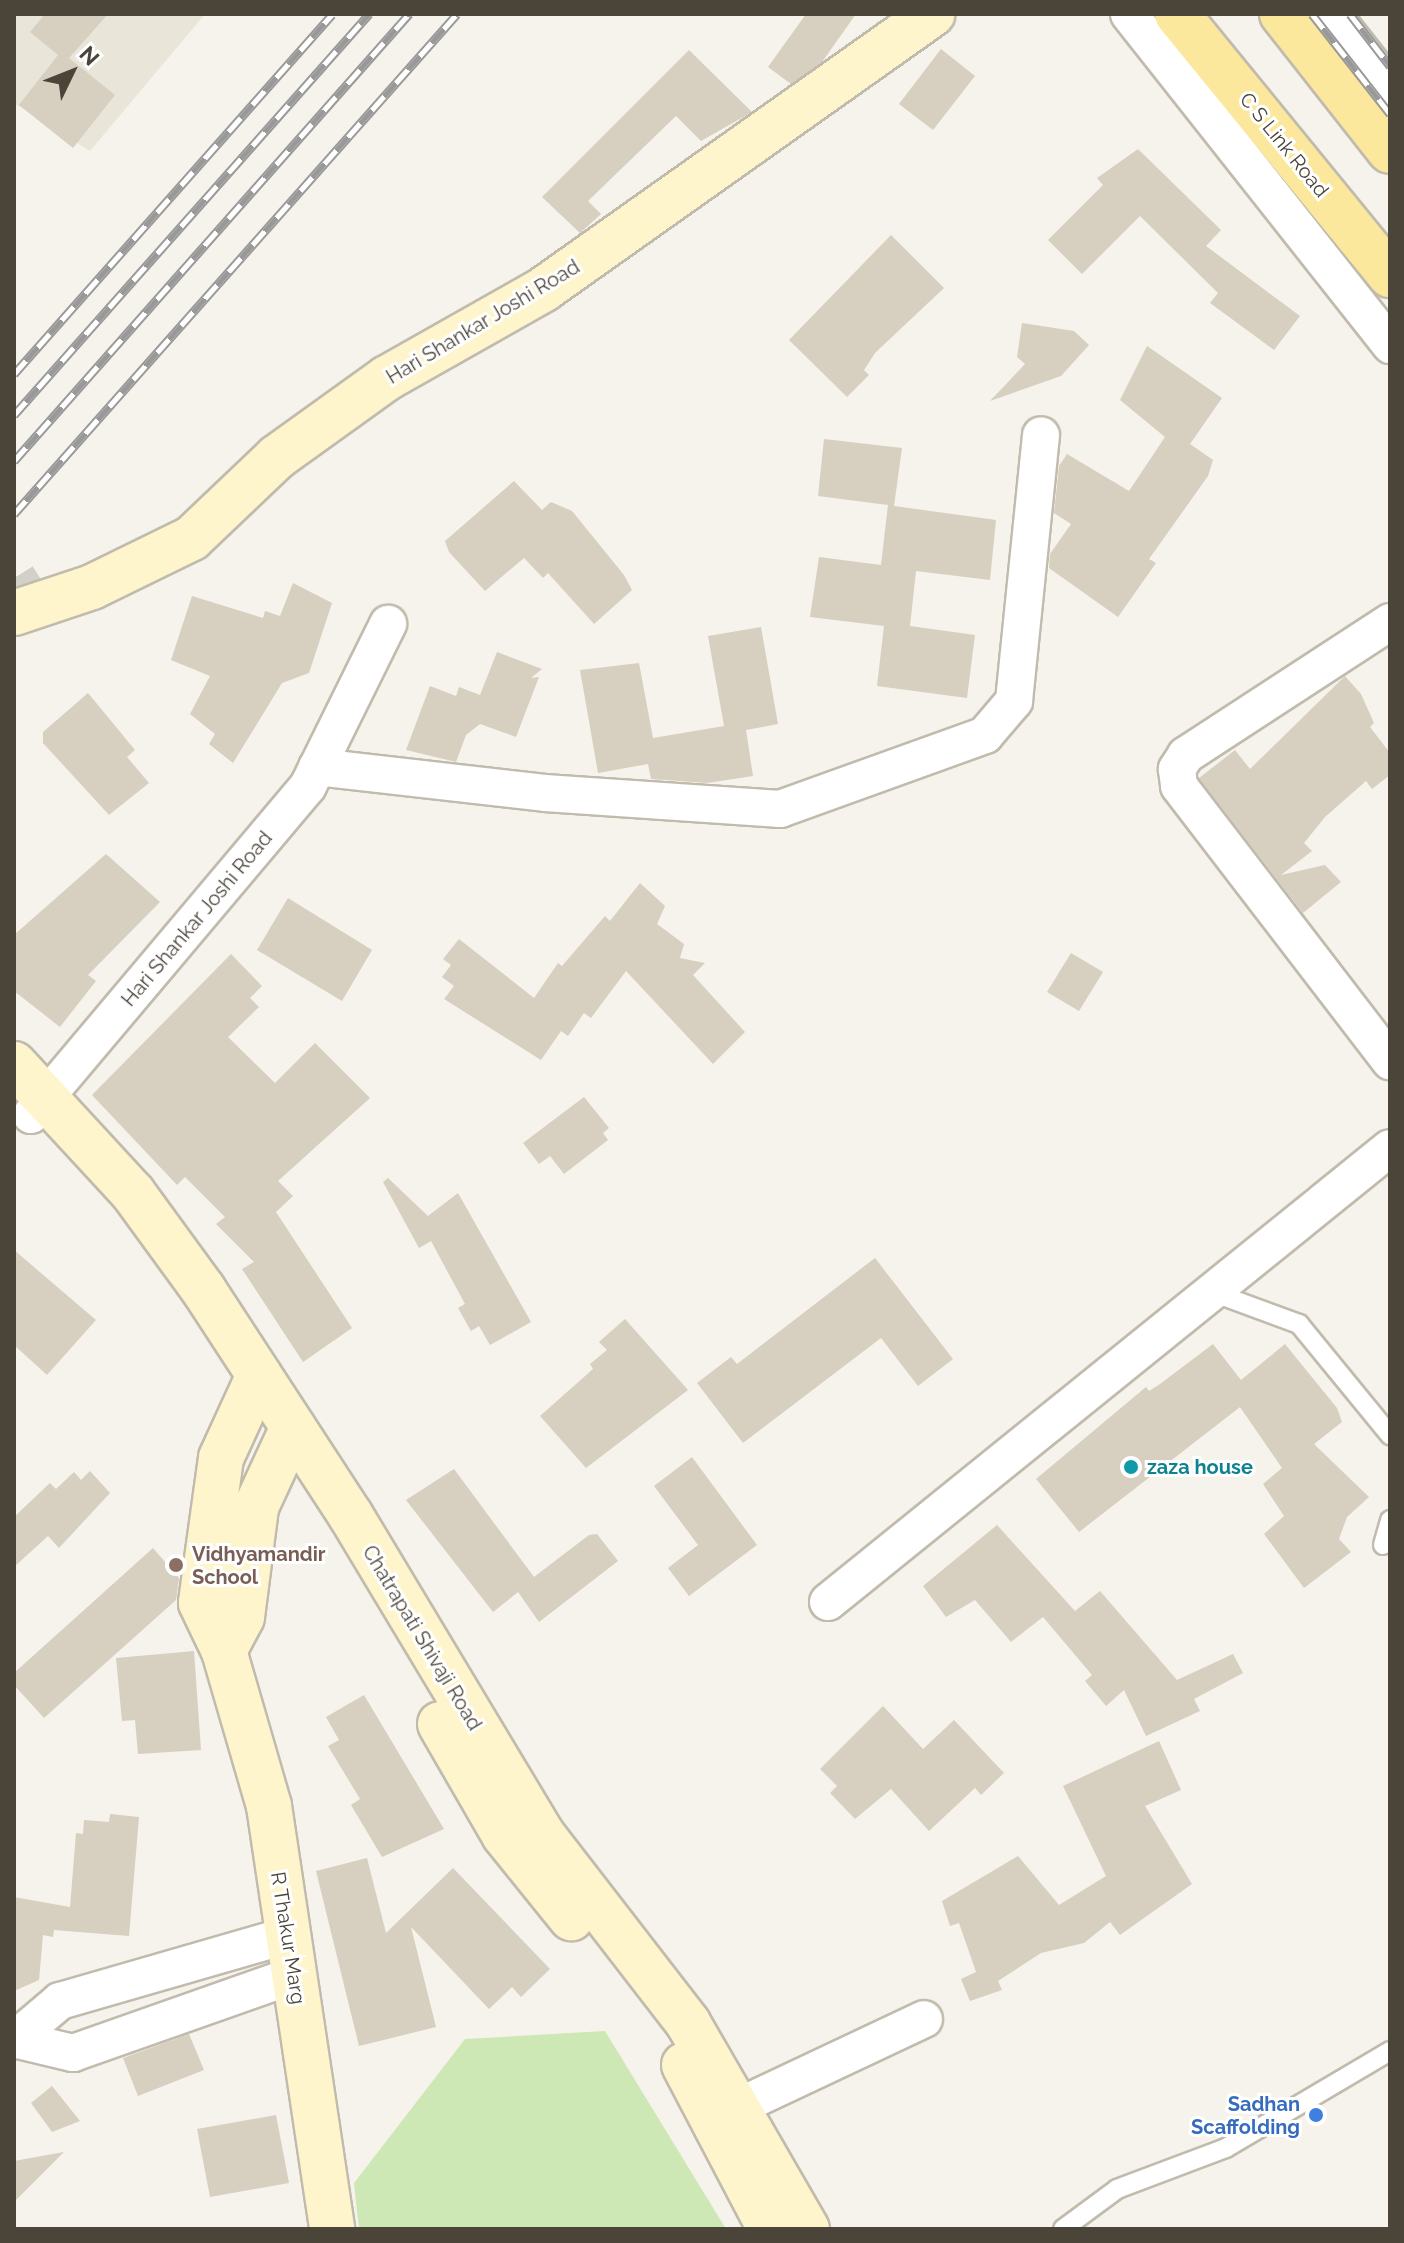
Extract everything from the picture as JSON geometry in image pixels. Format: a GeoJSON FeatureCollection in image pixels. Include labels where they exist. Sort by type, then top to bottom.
{"type":"FeatureCollection","features":[{"type":"Feature","properties":{"kind":"main road","name":"C S Link Road"},"geometry":{"type":"LineString","coordinates":[[1177,14],[1390,275]]}},
{"type":"Feature","properties":{"kind":"main road"},"geometry":{"type":"LineString","coordinates":[[1282,14],[1390,151]]}},
{"type":"Feature","properties":{"kind":"street","name":"Hari Shankar Joshi Road"},"geometry":{"type":"LineString","coordinates":[[20,615],[192,538],[277,457],[387,378],[544,289],[933,14]]}},
{"type":"Feature","properties":{"kind":"street"},"geometry":{"type":"LineString","coordinates":[[1129,14],[1390,345]]}},
{"type":"Feature","properties":{"kind":"street"},"geometry":{"type":"LineString","coordinates":[[1332,14],[1390,88]]}},
{"type":"Feature","properties":{"kind":"street"},"geometry":{"type":"LineString","coordinates":[[317,767],[545,793],[780,809],[985,735],[1014,701],[1041,435]]}},
{"type":"Feature","properties":{"kind":"street"},"geometry":{"type":"LineString","coordinates":[[1390,622],[1186,755],[1177,769],[1179,786],[1390,1061]]}},
{"type":"Feature","properties":{"kind":"street","name":"Hari Shankar Joshi Road"},"geometry":{"type":"LineString","coordinates":[[30,1104],[317,767],[388,624]]}},
{"type":"Feature","properties":{"kind":"street"},"geometry":{"type":"LineString","coordinates":[[14,1064],[30,1104],[168,1277],[252,1389],[286,1441],[504,1835],[651,2014],[726,2112],[807,2229]]}},
{"type":"Feature","properties":{"kind":"street"},"geometry":{"type":"LineString","coordinates":[[828,1602],[1390,1148]]}},
{"type":"Feature","properties":{"kind":"street","name":"R Thakur Marg"},"geometry":{"type":"LineString","coordinates":[[252,1389],[213,1494],[201,1603],[224,1651],[269,1806],[332,2229]]}},
{"type":"Feature","properties":{"kind":"street"},"geometry":{"type":"LineString","coordinates":[[224,1651],[242,1617],[256,1507],[286,1441]]}},
{"type":"Feature","properties":{"kind":"street"},"geometry":{"type":"LineString","coordinates":[[16,2040],[73,2053],[291,1955]]}},
{"type":"Feature","properties":{"kind":"street"},"geometry":{"type":"LineString","coordinates":[[16,2040],[60,2001],[291,1955]]}},
{"type":"Feature","properties":{"kind":"street"},"geometry":{"type":"LineString","coordinates":[[726,2112],[924,2019]]}},
{"type":"Feature","properties":{"kind":"street"},"geometry":{"type":"LineString","coordinates":[[726,2112],[770,2229]]}},
{"type":"Feature","properties":{"kind":"lane"},"geometry":{"type":"LineString","coordinates":[[1212,1292],[1299,1324],[1390,1435]]}},
{"type":"Feature","properties":{"kind":"lane"},"geometry":{"type":"LineString","coordinates":[[1383,1545],[1390,1520]]}},
{"type":"Feature","properties":{"kind":"lane"},"geometry":{"type":"LineString","coordinates":[[1063,2229],[1117,2189],[1226,2148],[1390,2051]]}},
{"type":"Feature","properties":{"kind":"shaded area"},"geometry":{"type":"Polygon","coordinates":[[[14,14],[205,14],[90,151],[14,103],[14,14]]]}},
{"type":"Feature","properties":{"kind":"green space"},"geometry":{"type":"Polygon","coordinates":[[[605,2031],[726,2229],[359,2229],[354,2183],[465,2039],[605,2031]]]}},
{"type":"Feature","properties":{"kind":"building"},"geometry":{"type":"Polygon","coordinates":[[[45,14],[108,14],[69,58],[115,95],[73,148],[19,105],[58,55],[30,32],[45,14]]]}},
{"type":"Feature","properties":{"kind":"building"},"geometry":{"type":"Polygon","coordinates":[[[806,14],[856,14],[822,62],[791,84],[768,67],[806,14]]]}},
{"type":"Feature","properties":{"kind":"building"},"geometry":{"type":"Polygon","coordinates":[[[941,49],[975,76],[933,130],[899,104],[941,49]]]}},
{"type":"Feature","properties":{"kind":"building"},"geometry":{"type":"Polygon","coordinates":[[[689,50],[752,112],[701,141],[676,116],[588,201],[601,214],[580,233],[542,197],[689,50]]]}},
{"type":"Feature","properties":{"kind":"building"},"geometry":{"type":"Polygon","coordinates":[[[1138,149],[1221,230],[1206,246],[1300,316],[1274,350],[1210,303],[1218,293],[1140,216],[1082,274],[1048,240],[1103,185],[1097,178],[1138,149]]]}},
{"type":"Feature","properties":{"kind":"building"},"geometry":{"type":"Polygon","coordinates":[[[891,235],[944,288],[875,353],[864,370],[869,375],[847,397],[789,340],[891,235]]]}},
{"type":"Feature","properties":{"kind":"building"},"geometry":{"type":"Polygon","coordinates":[[[1022,323],[1074,331],[1089,345],[1061,376],[990,401],[1025,364],[1017,357],[1022,323]]]}},
{"type":"Feature","properties":{"kind":"building"},"geometry":{"type":"Polygon","coordinates":[[[1147,346],[1222,398],[1190,444],[1213,460],[1208,476],[1149,559],[1156,563],[1118,617],[1049,568],[1050,554],[1071,524],[1054,513],[1059,466],[1067,454],[1129,491],[1165,437],[1120,400],[1147,346]]]}},
{"type":"Feature","properties":{"kind":"building"},"geometry":{"type":"Polygon","coordinates":[[[824,439],[902,448],[894,506],[996,520],[990,580],[916,571],[910,626],[975,635],[967,698],[877,686],[884,626],[810,617],[819,557],[881,565],[888,505],[818,496],[824,439]]]}},
{"type":"Feature","properties":{"kind":"building"},"geometry":{"type":"Polygon","coordinates":[[[514,481],[542,510],[551,502],[572,511],[624,575],[632,590],[594,624],[548,573],[543,578],[524,558],[485,591],[449,552],[445,541],[514,481]]]}},
{"type":"Feature","properties":{"kind":"building"},"geometry":{"type":"Polygon","coordinates":[[[293,583],[332,603],[309,673],[282,683],[233,763],[209,744],[215,734],[190,714],[210,676],[171,660],[192,596],[263,618],[265,611],[280,616],[293,583]]]}},
{"type":"Feature","properties":{"kind":"building"},"geometry":{"type":"Polygon","coordinates":[[[761,627],[778,724],[746,730],[753,776],[707,783],[651,779],[648,764],[598,773],[580,670],[639,663],[653,738],[724,726],[708,636],[761,627]]]}},
{"type":"Feature","properties":{"kind":"building"},"geometry":{"type":"Polygon","coordinates":[[[497,652],[542,669],[531,678],[539,677],[516,737],[480,724],[466,735],[456,762],[406,750],[430,686],[456,696],[459,687],[480,695],[497,652]]]}},
{"type":"Feature","properties":{"kind":"building"},"geometry":{"type":"Polygon","coordinates":[[[1345,676],[1361,694],[1374,723],[1370,727],[1390,753],[1390,775],[1372,789],[1366,781],[1325,817],[1304,843],[1312,851],[1281,875],[1325,865],[1341,882],[1303,913],[1199,778],[1235,750],[1250,769],[1345,676]]]}},
{"type":"Feature","properties":{"kind":"building"},"geometry":{"type":"Polygon","coordinates":[[[88,693],[135,750],[127,757],[149,783],[109,815],[43,743],[43,732],[88,693]]]}},
{"type":"Feature","properties":{"kind":"building"},"geometry":{"type":"Polygon","coordinates":[[[106,854],[160,902],[88,975],[96,981],[60,1027],[14,991],[14,935],[106,854]]]}},
{"type":"Feature","properties":{"kind":"building"},"geometry":{"type":"Polygon","coordinates":[[[640,883],[665,906],[657,924],[684,944],[680,958],[705,963],[693,975],[745,1032],[713,1064],[626,971],[591,1018],[584,1013],[568,1036],[561,1031],[541,1060],[444,999],[454,986],[442,977],[451,965],[443,959],[459,939],[534,998],[558,963],[562,966],[605,916],[610,921],[640,883]]]}},
{"type":"Feature","properties":{"kind":"building"},"geometry":{"type":"Polygon","coordinates":[[[288,898],[372,950],[342,1001],[257,950],[288,898]]]}},
{"type":"Feature","properties":{"kind":"building"},"geometry":{"type":"Polygon","coordinates":[[[1071,953],[1103,972],[1079,1011],[1047,992],[1071,953]]]}},
{"type":"Feature","properties":{"kind":"building"},"geometry":{"type":"Polygon","coordinates":[[[231,954],[262,986],[250,998],[259,1007],[228,1037],[275,1083],[315,1043],[370,1098],[278,1181],[293,1196],[276,1212],[352,1328],[303,1362],[242,1269],[254,1262],[216,1224],[225,1217],[185,1177],[177,1185],[92,1095],[231,954]]]}},
{"type":"Feature","properties":{"kind":"building"},"geometry":{"type":"Polygon","coordinates":[[[584,1097],[609,1128],[603,1133],[608,1140],[564,1174],[550,1156],[539,1164],[523,1143],[584,1097]]]}},
{"type":"Feature","properties":{"kind":"building"},"geometry":{"type":"Polygon","coordinates":[[[388,1178],[428,1216],[458,1193],[531,1322],[490,1345],[479,1326],[471,1331],[458,1308],[465,1304],[431,1241],[419,1248],[383,1182],[388,1178]]]}},
{"type":"Feature","properties":{"kind":"building"},"geometry":{"type":"Polygon","coordinates":[[[14,1250],[96,1320],[47,1375],[14,1345],[14,1250]]]}},
{"type":"Feature","properties":{"kind":"building"},"geometry":{"type":"Polygon","coordinates":[[[875,1258],[953,1359],[918,1386],[881,1338],[743,1443],[697,1383],[731,1357],[737,1364],[875,1258]]]}},
{"type":"Feature","properties":{"kind":"building"},"geometry":{"type":"Polygon","coordinates":[[[625,1319],[688,1390],[586,1468],[540,1416],[593,1369],[590,1364],[607,1350],[599,1342],[625,1319]]]}},
{"type":"Feature","properties":{"kind":"building","name":"zaza house"},"geometry":{"type":"Polygon","coordinates":[[[1213,1344],[1241,1380],[1285,1344],[1337,1408],[1342,1422],[1314,1444],[1369,1497],[1347,1517],[1339,1539],[1351,1552],[1304,1588],[1264,1534],[1284,1516],[1263,1484],[1282,1468],[1240,1407],[1079,1532],[1036,1479],[1146,1387],[1149,1391],[1160,1384],[1213,1344]]]}},
{"type":"Feature","properties":{"kind":"building"},"geometry":{"type":"Polygon","coordinates":[[[692,1457],[757,1545],[689,1596],[668,1568],[698,1545],[654,1486],[692,1457]]]}},
{"type":"Feature","properties":{"kind":"building"},"geometry":{"type":"Polygon","coordinates":[[[454,1469],[534,1577],[589,1535],[597,1534],[618,1561],[539,1622],[518,1592],[493,1612],[406,1500],[454,1469]]]}},
{"type":"Feature","properties":{"kind":"building"},"geometry":{"type":"Polygon","coordinates":[[[90,1471],[110,1493],[59,1548],[48,1536],[14,1567],[14,1517],[50,1483],[56,1489],[74,1472],[81,1480],[90,1471]]]}},
{"type":"Feature","properties":{"kind":"building"},"geometry":{"type":"Polygon","coordinates":[[[997,1525],[1075,1611],[1100,1591],[1177,1680],[1233,1654],[1243,1673],[1194,1699],[1200,1711],[1146,1736],[1124,1690],[1106,1706],[1085,1681],[1092,1675],[1043,1617],[1011,1642],[975,1600],[946,1617],[923,1586],[997,1525]]]}},
{"type":"Feature","properties":{"kind":"building"},"geometry":{"type":"Polygon","coordinates":[[[153,1548],[179,1578],[176,1600],[44,1718],[14,1685],[14,1673],[153,1548]]]}},
{"type":"Feature","properties":{"kind":"building"},"geometry":{"type":"Polygon","coordinates":[[[194,1651],[201,1750],[138,1754],[135,1720],[122,1721],[116,1658],[194,1651]]]}},
{"type":"Feature","properties":{"kind":"building"},"geometry":{"type":"Polygon","coordinates":[[[364,1695],[444,1829],[382,1857],[351,1805],[360,1799],[328,1746],[339,1740],[326,1717],[364,1695]]]}},
{"type":"Feature","properties":{"kind":"building"},"geometry":{"type":"Polygon","coordinates":[[[883,1706],[923,1749],[954,1720],[1004,1773],[981,1795],[975,1788],[929,1831],[891,1789],[855,1819],[830,1793],[837,1786],[820,1769],[883,1706]]]}},
{"type":"Feature","properties":{"kind":"building"},"geometry":{"type":"Polygon","coordinates":[[[1159,1741],[1181,1790],[1145,1806],[1192,1884],[1120,1935],[1110,1922],[1084,1943],[1041,1953],[998,1981],[1002,1990],[970,2001],[961,1979],[976,1972],[959,1923],[950,1926],[942,1901],[1018,1856],[1059,1905],[1106,1876],[1063,1786],[1159,1741]]]}},
{"type":"Feature","properties":{"kind":"building"},"geometry":{"type":"Polygon","coordinates":[[[110,1814],[139,1817],[129,1936],[54,1930],[53,1937],[43,1935],[39,1980],[14,1991],[14,1897],[70,1907],[76,1833],[83,1834],[84,1820],[109,1822],[110,1814]]]}},
{"type":"Feature","properties":{"kind":"building"},"geometry":{"type":"Polygon","coordinates":[[[367,1858],[386,1933],[453,1868],[550,1969],[521,1997],[512,1987],[489,2009],[411,1927],[436,2027],[359,2046],[316,1871],[367,1858]]]}},
{"type":"Feature","properties":{"kind":"building"},"geometry":{"type":"Polygon","coordinates":[[[189,2034],[204,2070],[138,2096],[123,2058],[189,2034]]]}},
{"type":"Feature","properties":{"kind":"building"},"geometry":{"type":"Polygon","coordinates":[[[52,2086],[80,2121],[52,2132],[31,2103],[52,2086]]]}},
{"type":"Feature","properties":{"kind":"building"},"geometry":{"type":"Polygon","coordinates":[[[276,2115],[289,2183],[210,2197],[197,2129],[276,2115]]]}},
{"type":"Feature","properties":{"kind":"building"},"geometry":{"type":"Polygon","coordinates":[[[64,2152],[14,2202],[14,2161],[64,2152]]]}},
{"type":"Feature","properties":{"kind":"tunnel"},"geometry":{"type":"LineString","coordinates":[[14,578],[27,599]]}},
{"type":"Feature","properties":{"kind":"railway"},"geometry":{"type":"LineString","coordinates":[[14,374],[332,14]]}},
{"type":"Feature","properties":{"kind":"railway"},"geometry":{"type":"LineString","coordinates":[[14,415],[369,14]]}},
{"type":"Feature","properties":{"kind":"railway"},"geometry":{"type":"LineString","coordinates":[[14,461],[409,14]]}},
{"type":"Feature","properties":{"kind":"railway"},"geometry":{"type":"LineString","coordinates":[[14,514],[457,14]]}},
{"type":"Feature","properties":{"kind":"railway"},"geometry":{"type":"LineString","coordinates":[[1312,14],[1390,114]]}},
{"type":"Feature","properties":{"kind":"railway"},"geometry":{"type":"LineString","coordinates":[[1350,14],[1390,66]]}},
{"type":"Feature","properties":{"kind":"place","name":"zaza house"},"geometry":{"type":"Point","coordinates":[1131,1467]}},
{"type":"Feature","properties":{"kind":"place","name":"Vidhyamandir School"},"geometry":{"type":"Point","coordinates":[176,1565]}},
{"type":"Feature","properties":{"kind":"place","name":"Sadhan Scaffolding"},"geometry":{"type":"Point","coordinates":[1316,2115]}}]}
